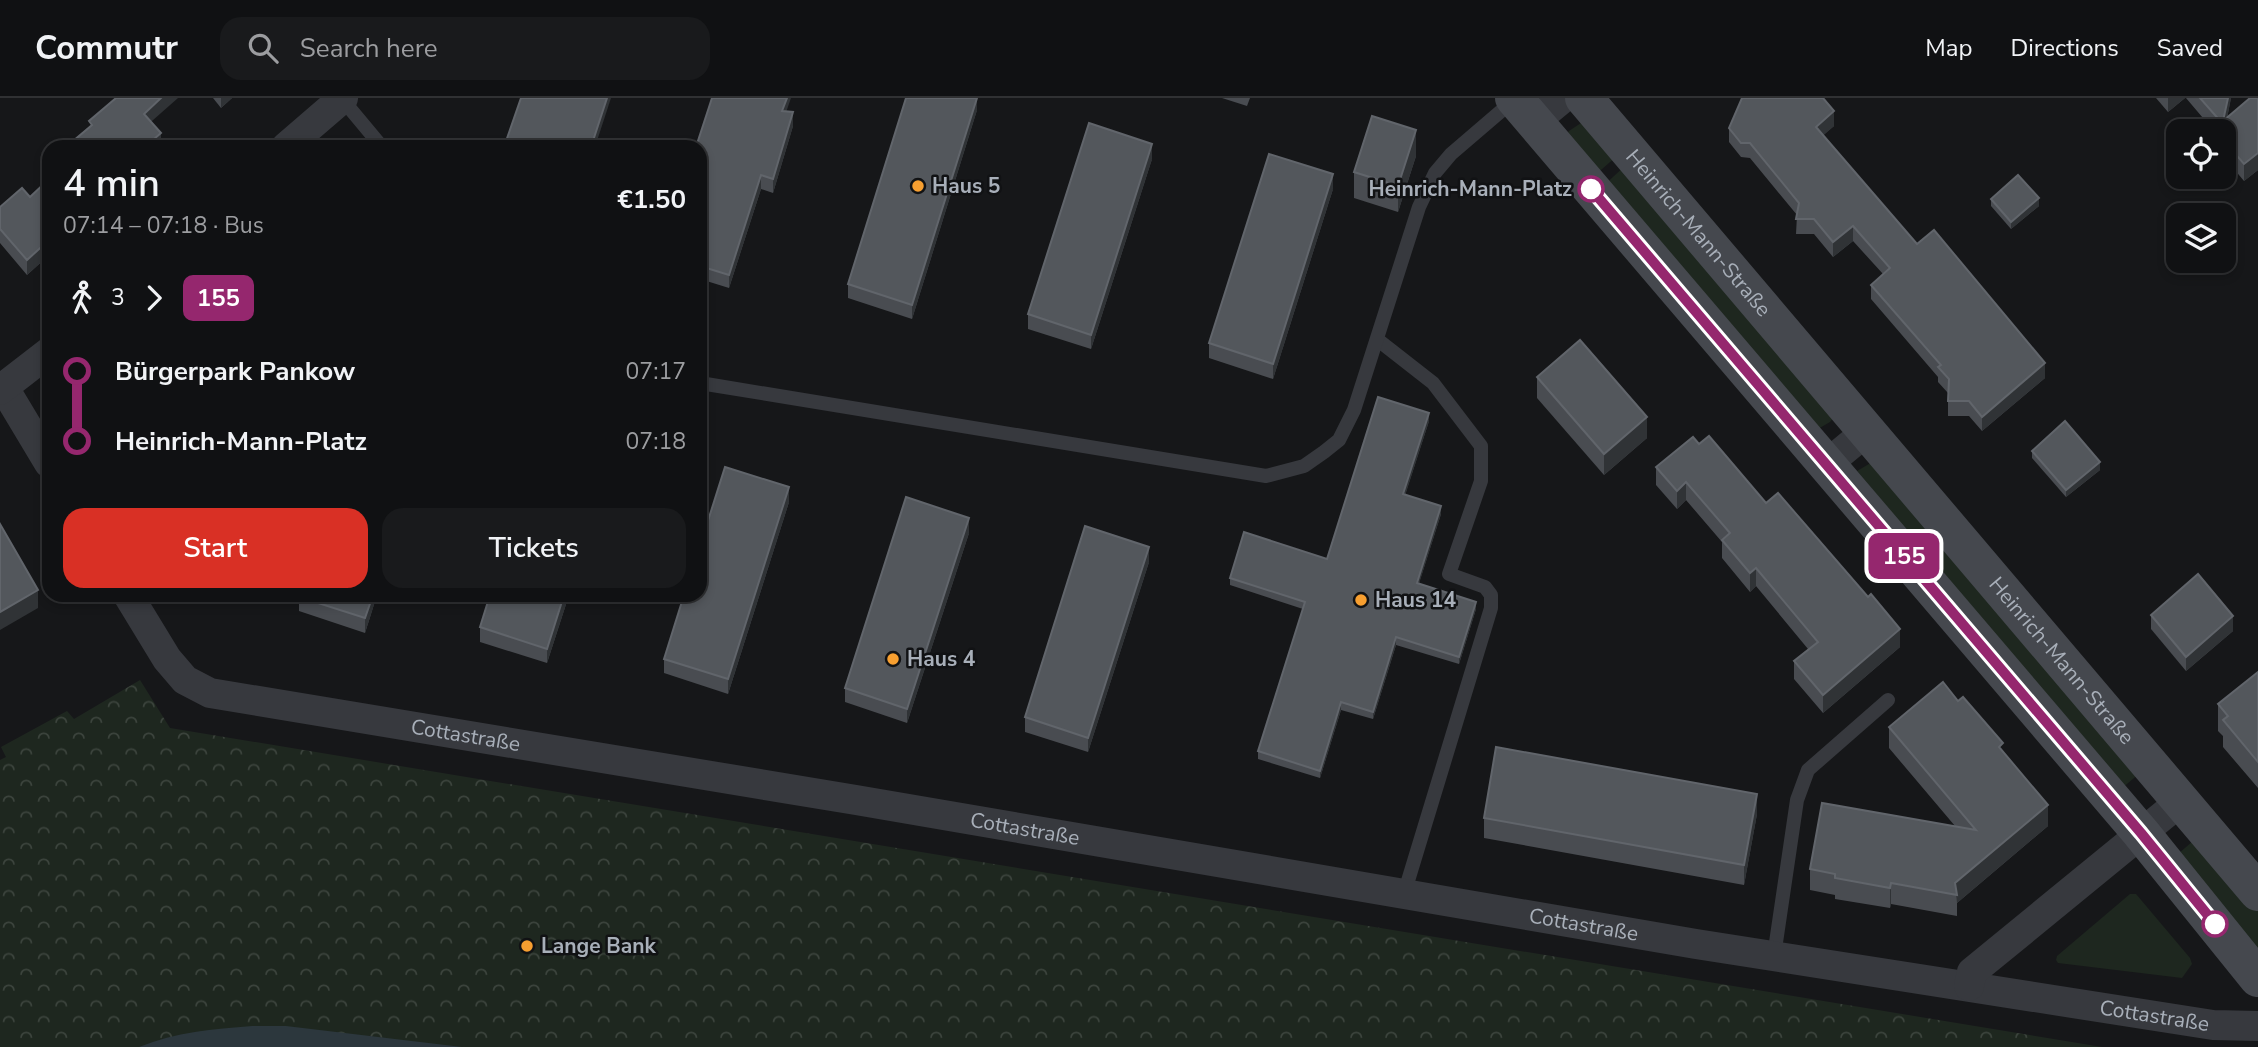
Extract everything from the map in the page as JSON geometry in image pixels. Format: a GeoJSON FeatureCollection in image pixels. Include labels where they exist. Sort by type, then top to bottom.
{"type":"FeatureCollection","features":[{"type":"Feature","properties":{"kind":"main road","name":"Heinrich-Mann-Straße"},"geometry":{"type":"LineString","coordinates":[[1584,98],[2258,892]]}},
{"type":"Feature","properties":{"kind":"main road"},"geometry":{"type":"LineString","coordinates":[[1521,106],[2141,833],[2258,978]]}},
{"type":"Feature","properties":{"kind":"street"},"geometry":{"type":"LineString","coordinates":[[294,140],[342,98]]}},
{"type":"Feature","properties":{"kind":"street"},"geometry":{"type":"LineString","coordinates":[[1521,106],[1563,98]]}},
{"type":"Feature","properties":{"kind":"street"},"geometry":{"type":"LineString","coordinates":[[42,358],[2,389],[42,452]]}},
{"type":"Feature","properties":{"kind":"street"},"geometry":{"type":"LineString","coordinates":[[1826,465],[1867,430]]}},
{"type":"Feature","properties":{"kind":"street","name":"Cottastraße"},"geometry":{"type":"LineString","coordinates":[[132,602],[167,659],[185,680],[210,693],[1774,956],[2213,1025],[2258,1026]]}},
{"type":"Feature","properties":{"kind":"street"},"geometry":{"type":"LineString","coordinates":[[1969,986],[1972,972],[2181,801]]}},
{"type":"Feature","properties":{"kind":"lane"},"geometry":{"type":"LineString","coordinates":[[342,98],[376,140]]}},
{"type":"Feature","properties":{"kind":"lane"},"geometry":{"type":"LineString","coordinates":[[707,384],[1266,476],[1304,466],[1339,440],[1354,410],[1419,207],[1435,173],[1451,154],[1521,106]]}},
{"type":"Feature","properties":{"kind":"lane"},"geometry":{"type":"LineString","coordinates":[[1378,340],[1433,383],[1480,446],[1481,481],[1449,574],[1485,586],[1492,595],[1491,608],[1404,894]]}},
{"type":"Feature","properties":{"kind":"lane"},"geometry":{"type":"LineString","coordinates":[[1774,956],[1797,800],[1808,770],[1888,700]]}},
{"type":"Feature","properties":{"kind":"green space"},"geometry":{"type":"Polygon","coordinates":[[[1584,121],[1617,156],[1594,176],[1566,135],[1584,121]]]}},
{"type":"Feature","properties":{"kind":"green space"},"geometry":{"type":"Polygon","coordinates":[[[1626,165],[1834,417],[1830,422],[1818,429],[1602,187],[1626,165]]]}},
{"type":"Feature","properties":{"kind":"green space"},"geometry":{"type":"Polygon","coordinates":[[[1874,461],[2140,773],[2121,789],[1857,471],[1874,461]]]}},
{"type":"Feature","properties":{"kind":"green space"},"geometry":{"type":"Polygon","coordinates":[[[140,680],[170,728],[2102,1047],[0,1047],[0,760],[6,757],[1,747],[67,711],[74,719],[140,680]]]}},
{"type":"Feature","properties":{"kind":"green space"},"geometry":{"type":"Polygon","coordinates":[[[2193,841],[2258,906],[2258,956],[2178,854],[2193,841]]]}},
{"type":"Feature","properties":{"kind":"green space"},"geometry":{"type":"Polygon","coordinates":[[[2130,894],[2136,894],[2190,958],[2192,964],[2182,978],[2058,963],[2057,956],[2130,894]]]}},
{"type":"Feature","properties":{"kind":"shaded area"},"geometry":{"type":"Polygon","coordinates":[[[252,1026],[286,1026],[462,1047],[139,1047],[181,1035],[252,1026]]]}},
{"type":"Feature","properties":{"kind":"building"},"geometry":{"type":"Polygon","coordinates":[[[116,98],[161,98],[144,114],[161,133],[153,140],[74,140],[92,125],[89,121],[116,98]]]}},
{"type":"Feature","properties":{"kind":"building"},"geometry":{"type":"Polygon","coordinates":[[[521,98],[607,98],[593,140],[506,140],[521,98]]]}},
{"type":"Feature","properties":{"kind":"building"},"geometry":{"type":"Polygon","coordinates":[[[712,98],[787,98],[782,111],[793,112],[773,179],[761,175],[729,275],[707,268],[707,140],[698,140],[712,98]]]}},
{"type":"Feature","properties":{"kind":"building","name":"Haus 5"},"geometry":{"type":"Polygon","coordinates":[[[906,98],[977,98],[912,305],[848,284],[906,98]]]}},
{"type":"Feature","properties":{"kind":"building"},"geometry":{"type":"Polygon","coordinates":[[[1742,98],[1823,98],[1834,111],[1816,127],[1917,244],[1934,230],[2045,363],[1982,417],[1969,401],[1948,401],[1949,379],[1938,367],[1941,365],[1871,285],[1890,268],[1853,226],[1833,242],[1814,219],[1796,219],[1799,203],[1750,143],[1741,143],[1729,128],[1742,98]]]}},
{"type":"Feature","properties":{"kind":"building"},"geometry":{"type":"Polygon","coordinates":[[[2200,98],[2228,98],[2223,119],[2218,119],[2200,98]]]}},
{"type":"Feature","properties":{"kind":"building"},"geometry":{"type":"Polygon","coordinates":[[[2250,98],[2258,98],[2258,153],[2244,164],[2236,155],[2236,119],[2225,119],[2250,98]]]}},
{"type":"Feature","properties":{"kind":"building"},"geometry":{"type":"Polygon","coordinates":[[[1372,116],[1416,130],[1398,186],[1354,172],[1372,116]]]}},
{"type":"Feature","properties":{"kind":"building"},"geometry":{"type":"Polygon","coordinates":[[[1089,123],[1152,144],[1091,335],[1028,314],[1089,123]]]}},
{"type":"Feature","properties":{"kind":"building"},"geometry":{"type":"Polygon","coordinates":[[[1269,154],[1333,174],[1273,364],[1209,343],[1269,154]]]}},
{"type":"Feature","properties":{"kind":"building"},"geometry":{"type":"Polygon","coordinates":[[[2018,175],[2039,198],[2011,222],[1991,199],[2018,175]]]}},
{"type":"Feature","properties":{"kind":"building"},"geometry":{"type":"Polygon","coordinates":[[[42,186],[42,246],[27,260],[0,229],[0,207],[22,188],[30,197],[42,186]]]}},
{"type":"Feature","properties":{"kind":"building"},"geometry":{"type":"Polygon","coordinates":[[[1580,340],[1647,417],[1604,454],[1537,377],[1580,340]]]}},
{"type":"Feature","properties":{"kind":"building","name":"Haus 14"},"geometry":{"type":"Polygon","coordinates":[[[1378,397],[1429,413],[1403,494],[1441,506],[1417,583],[1476,602],[1459,657],[1396,637],[1373,712],[1341,702],[1320,771],[1258,751],[1305,602],[1230,578],[1244,532],[1327,559],[1378,397]]]}},
{"type":"Feature","properties":{"kind":"building"},"geometry":{"type":"Polygon","coordinates":[[[2065,421],[2100,462],[2066,490],[2032,451],[2065,421]]]}},
{"type":"Feature","properties":{"kind":"building"},"geometry":{"type":"Polygon","coordinates":[[[1709,436],[1766,503],[1778,493],[1868,597],[1871,594],[1900,629],[1823,695],[1794,661],[1818,642],[1756,568],[1750,573],[1722,540],[1730,533],[1686,482],[1677,491],[1656,467],[1693,437],[1699,444],[1709,436]]]}},
{"type":"Feature","properties":{"kind":"building"},"geometry":{"type":"Polygon","coordinates":[[[725,467],[789,487],[728,679],[664,659],[682,602],[707,602],[707,524],[725,467]]]}},
{"type":"Feature","properties":{"kind":"building","name":"Haus 4"},"geometry":{"type":"Polygon","coordinates":[[[906,497],[969,518],[907,709],[845,688],[906,497]]]}},
{"type":"Feature","properties":{"kind":"building"},"geometry":{"type":"Polygon","coordinates":[[[0,524],[38,590],[0,612],[0,524]]]}},
{"type":"Feature","properties":{"kind":"building"},"geometry":{"type":"Polygon","coordinates":[[[1085,526],[1149,547],[1088,738],[1025,717],[1085,526]]]}},
{"type":"Feature","properties":{"kind":"building"},"geometry":{"type":"Polygon","coordinates":[[[2198,574],[2233,616],[2186,657],[2151,615],[2198,574]]]}},
{"type":"Feature","properties":{"kind":"building"},"geometry":{"type":"Polygon","coordinates":[[[315,602],[371,602],[365,618],[315,602]]]}},
{"type":"Feature","properties":{"kind":"building"},"geometry":{"type":"Polygon","coordinates":[[[488,602],[562,602],[547,649],[480,627],[488,602]]]}},
{"type":"Feature","properties":{"kind":"building"},"geometry":{"type":"Polygon","coordinates":[[[2258,672],[2258,762],[2223,720],[2228,716],[2218,704],[2258,672]]]}},
{"type":"Feature","properties":{"kind":"building"},"geometry":{"type":"Polygon","coordinates":[[[1943,682],[1958,701],[1963,697],[2003,743],[1999,747],[2048,805],[1955,883],[1957,895],[1891,883],[1890,888],[1835,878],[1835,874],[1810,869],[1822,803],[1976,830],[1889,727],[1943,682]]]}},
{"type":"Feature","properties":{"kind":"building"},"geometry":{"type":"Polygon","coordinates":[[[1496,747],[1757,794],[1744,865],[1484,818],[1496,747]]]}},
{"type":"Feature","properties":{"kind":"bus line","name":"155"},"geometry":{"type":"LineString","coordinates":[[1591,189],[2141,833],[2215,924]]}},
{"type":"Feature","properties":{"kind":"place","name":"Haus 5"},"geometry":{"type":"Point","coordinates":[918,186]}},
{"type":"Feature","properties":{"kind":"place","name":"Heinrich-Mann-Platz"},"geometry":{"type":"Point","coordinates":[1591,189]}},
{"type":"Feature","properties":{"kind":"place","name":"Haus 14"},"geometry":{"type":"Point","coordinates":[1361,600]}},
{"type":"Feature","properties":{"kind":"place","name":"Haus 4"},"geometry":{"type":"Point","coordinates":[893,659]}},
{"type":"Feature","properties":{"kind":"place","name":"Lange Bank"},"geometry":{"type":"Point","coordinates":[527,946]}}]}
